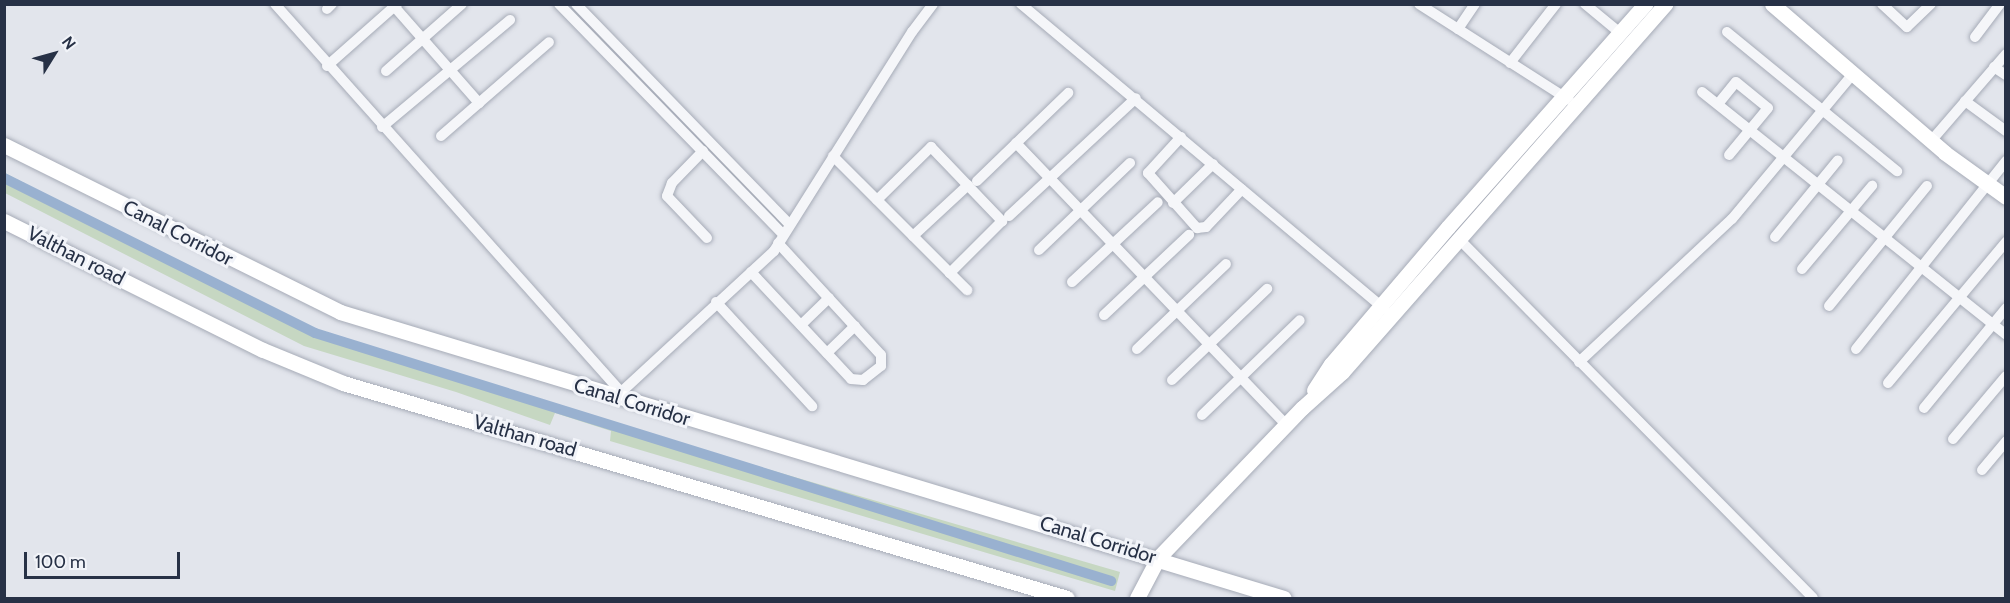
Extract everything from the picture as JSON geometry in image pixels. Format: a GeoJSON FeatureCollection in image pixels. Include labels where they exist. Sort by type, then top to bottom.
{"type":"FeatureCollection","features":[{"type":"Feature","properties":{"kind":"main road"},"geometry":{"type":"LineString","coordinates":[[1137,598],[1158,558],[1287,425],[1302,408],[1331,364],[1459,240],[1645,4]]}},
{"type":"Feature","properties":{"kind":"main road"},"geometry":{"type":"LineString","coordinates":[[1387,311],[1570,102],[1665,4]]}},
{"type":"Feature","properties":{"kind":"main road"},"geometry":{"type":"LineString","coordinates":[[1772,4],[1931,141],[2005,197]]}},
{"type":"Feature","properties":{"kind":"main road","name":"Canal Corridor"},"geometry":{"type":"LineString","coordinates":[[4,145],[340,312],[618,394],[1284,598]]}},
{"type":"Feature","properties":{"kind":"main road","name":"Valthan road"},"geometry":{"type":"LineString","coordinates":[[4,220],[263,350],[343,382],[1067,598]]}},
{"type":"Feature","properties":{"kind":"street"},"geometry":{"type":"LineString","coordinates":[[275,4],[327,66],[618,394],[751,272],[784,233],[933,4]]}},
{"type":"Feature","properties":{"kind":"street"},"geometry":{"type":"LineString","coordinates":[[386,71],[462,4]]}},
{"type":"Feature","properties":{"kind":"street"},"geometry":{"type":"LineString","coordinates":[[559,4],[784,233]]}},
{"type":"Feature","properties":{"kind":"street"},"geometry":{"type":"LineString","coordinates":[[576,4],[784,233],[790,255],[881,355],[881,366],[857,381],[827,353],[751,272]]}},
{"type":"Feature","properties":{"kind":"street"},"geometry":{"type":"LineString","coordinates":[[1021,4],[1136,98],[1387,311]]}},
{"type":"Feature","properties":{"kind":"street"},"geometry":{"type":"LineString","coordinates":[[1035,14],[1042,4]]}},
{"type":"Feature","properties":{"kind":"street"},"geometry":{"type":"LineString","coordinates":[[1419,4],[1570,102]]}},
{"type":"Feature","properties":{"kind":"street"},"geometry":{"type":"LineString","coordinates":[[1458,29],[1475,4]]}},
{"type":"Feature","properties":{"kind":"street"},"geometry":{"type":"LineString","coordinates":[[1510,63],[1557,4]]}},
{"type":"Feature","properties":{"kind":"street"},"geometry":{"type":"LineString","coordinates":[[1585,4],[1620,33]]}},
{"type":"Feature","properties":{"kind":"street"},"geometry":{"type":"LineString","coordinates":[[1882,4],[1907,27],[1931,4]]}},
{"type":"Feature","properties":{"kind":"street"},"geometry":{"type":"LineString","coordinates":[[1975,37],[2000,4]]}},
{"type":"Feature","properties":{"kind":"street"},"geometry":{"type":"LineString","coordinates":[[327,66],[394,5],[452,69],[479,103]]}},
{"type":"Feature","properties":{"kind":"street"},"geometry":{"type":"LineString","coordinates":[[382,127],[510,20]]}},
{"type":"Feature","properties":{"kind":"street"},"geometry":{"type":"LineString","coordinates":[[1727,32],[1897,171]]}},
{"type":"Feature","properties":{"kind":"street"},"geometry":{"type":"LineString","coordinates":[[441,136],[549,42]]}},
{"type":"Feature","properties":{"kind":"street"},"geometry":{"type":"LineString","coordinates":[[1931,141],[2006,54]]}},
{"type":"Feature","properties":{"kind":"street"},"geometry":{"type":"LineString","coordinates":[[1994,67],[2006,75]]}},
{"type":"Feature","properties":{"kind":"street"},"geometry":{"type":"LineString","coordinates":[[1579,362],[1732,219],[1852,75]]}},
{"type":"Feature","properties":{"kind":"street"},"geometry":{"type":"LineString","coordinates":[[1718,104],[1736,82],[1767,106],[1729,155]]}},
{"type":"Feature","properties":{"kind":"street"},"geometry":{"type":"LineString","coordinates":[[1702,92],[2006,335]]}},
{"type":"Feature","properties":{"kind":"street"},"geometry":{"type":"LineString","coordinates":[[913,236],[1068,93]]}},
{"type":"Feature","properties":{"kind":"street"},"geometry":{"type":"LineString","coordinates":[[1010,216],[1048,177],[1136,98]]}},
{"type":"Feature","properties":{"kind":"street"},"geometry":{"type":"LineString","coordinates":[[1965,101],[2006,131]]}},
{"type":"Feature","properties":{"kind":"street"},"geometry":{"type":"LineString","coordinates":[[1181,137],[1148,171],[1173,203],[1197,228],[1203,228],[1242,189]]}},
{"type":"Feature","properties":{"kind":"street"},"geometry":{"type":"LineString","coordinates":[[1016,143],[1111,246],[1287,425]]}},
{"type":"Feature","properties":{"kind":"street"},"geometry":{"type":"LineString","coordinates":[[877,200],[931,147],[972,183],[1002,221],[950,273]]}},
{"type":"Feature","properties":{"kind":"street"},"geometry":{"type":"LineString","coordinates":[[702,151],[672,183],[667,196],[707,238]]}},
{"type":"Feature","properties":{"kind":"street"},"geometry":{"type":"LineString","coordinates":[[833,156],[967,290]]}},
{"type":"Feature","properties":{"kind":"street"},"geometry":{"type":"LineString","coordinates":[[1775,237],[1838,160]]}},
{"type":"Feature","properties":{"kind":"street"},"geometry":{"type":"LineString","coordinates":[[1856,349],[2006,161]]}},
{"type":"Feature","properties":{"kind":"street"},"geometry":{"type":"LineString","coordinates":[[1040,250],[1130,163]]}},
{"type":"Feature","properties":{"kind":"street"},"geometry":{"type":"LineString","coordinates":[[1173,203],[1213,164]]}},
{"type":"Feature","properties":{"kind":"street"},"geometry":{"type":"LineString","coordinates":[[1802,269],[1872,186]]}},
{"type":"Feature","properties":{"kind":"street"},"geometry":{"type":"LineString","coordinates":[[1829,306],[1927,186]]}},
{"type":"Feature","properties":{"kind":"street"},"geometry":{"type":"LineString","coordinates":[[1072,282],[1158,202]]}},
{"type":"Feature","properties":{"kind":"street"},"geometry":{"type":"LineString","coordinates":[[1104,315],[1189,235]]}},
{"type":"Feature","properties":{"kind":"street"},"geometry":{"type":"LineString","coordinates":[[1459,240],[1812,598]]}},
{"type":"Feature","properties":{"kind":"street"},"geometry":{"type":"LineString","coordinates":[[1888,383],[2006,242]]}},
{"type":"Feature","properties":{"kind":"street"},"geometry":{"type":"LineString","coordinates":[[1137,349],[1226,264]]}},
{"type":"Feature","properties":{"kind":"street"},"geometry":{"type":"LineString","coordinates":[[1172,380],[1267,289]]}},
{"type":"Feature","properties":{"kind":"street"},"geometry":{"type":"LineString","coordinates":[[801,325],[829,298]]}},
{"type":"Feature","properties":{"kind":"street"},"geometry":{"type":"LineString","coordinates":[[717,303],[812,406]]}},
{"type":"Feature","properties":{"kind":"street"},"geometry":{"type":"LineString","coordinates":[[1923,408],[2006,308]]}},
{"type":"Feature","properties":{"kind":"street"},"geometry":{"type":"LineString","coordinates":[[1202,415],[1300,320]]}},
{"type":"Feature","properties":{"kind":"street"},"geometry":{"type":"LineString","coordinates":[[827,353],[855,326]]}},
{"type":"Feature","properties":{"kind":"street"},"geometry":{"type":"LineString","coordinates":[[1953,439],[2006,376]]}},
{"type":"Feature","properties":{"kind":"street"},"geometry":{"type":"LineString","coordinates":[[1982,470],[2006,441]]}},
{"type":"Feature","properties":{"kind":"green space"},"geometry":{"type":"Polygon","coordinates":[[[5,173],[314,337],[1120,572],[1115,591],[610,441],[611,431],[555,413],[550,425],[456,392],[304,346],[5,193],[5,173]]]}},
{"type":"Feature","properties":{"kind":"waterway"},"geometry":{"type":"LineString","coordinates":[[4,178],[315,333],[1111,581]]}}]}
